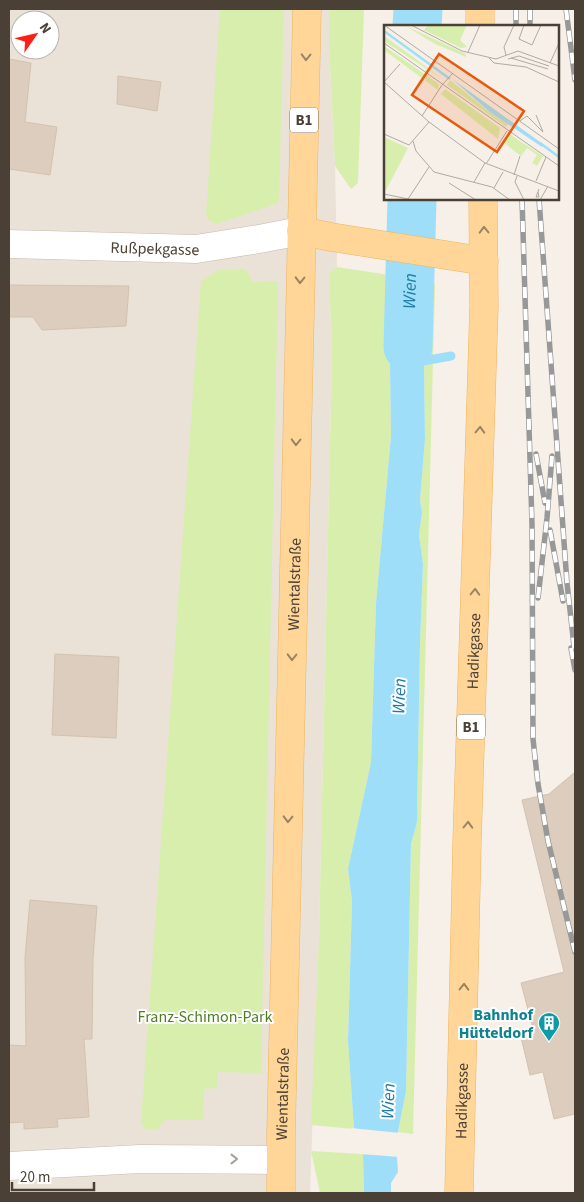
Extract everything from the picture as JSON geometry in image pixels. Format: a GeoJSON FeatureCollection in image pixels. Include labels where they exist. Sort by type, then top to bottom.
{"type":"FeatureCollection","features":[{"type":"Feature","properties":{"kind":"main road","name":"Wientalstraße"},"geometry":{"type":"LineString","coordinates":[[280,1160],[307,9]]}},
{"type":"Feature","properties":{"kind":"main road"},"geometry":{"type":"LineString","coordinates":[[480,9],[480,25]]}},
{"type":"Feature","properties":{"kind":"main road","name":"Hadikgasse"},"geometry":{"type":"LineString","coordinates":[[459,1193],[468,832],[475,259],[483,200]]}},
{"type":"Feature","properties":{"kind":"main road"},"geometry":{"type":"LineString","coordinates":[[301,231],[475,259]]}},
{"type":"Feature","properties":{"kind":"main road","name":"B1"},"geometry":{"type":"LineString","coordinates":[[280,1160],[281,1193]]}},
{"type":"Feature","properties":{"kind":"street","name":"Rußpekgasse"},"geometry":{"type":"LineString","coordinates":[[9,244],[196,248],[301,231]]}},
{"type":"Feature","properties":{"kind":"street"},"geometry":{"type":"LineString","coordinates":[[9,1166],[140,1159],[280,1160]]}},
{"type":"Feature","properties":{"kind":"shaded area"},"geometry":{"type":"Polygon","coordinates":[[[9,9],[329,9],[337,267],[329,273],[332,356],[319,938],[310,1193],[9,1193],[9,9]]]}},
{"type":"Feature","properties":{"kind":"green space"},"geometry":{"type":"Polygon","coordinates":[[[220,9],[284,9],[278,203],[217,224],[210,221],[206,214],[220,9]]]}},
{"type":"Feature","properties":{"kind":"green space"},"geometry":{"type":"Polygon","coordinates":[[[329,9],[364,9],[358,183],[351,189],[335,166],[329,9]]]}},
{"type":"Feature","properties":{"kind":"green space"},"geometry":{"type":"Polygon","coordinates":[[[337,267],[396,276],[390,365],[391,436],[376,603],[371,762],[348,869],[352,901],[348,1039],[354,1129],[311,1125],[319,938],[332,356],[329,273],[337,267]]]}},
{"type":"Feature","properties":{"kind":"green space","name":"Franz-Schimon-Park"},"geometry":{"type":"Polygon","coordinates":[[[244,269],[250,276],[251,282],[278,281],[261,1073],[218,1072],[217,1088],[204,1089],[203,1120],[165,1120],[157,1129],[145,1129],[141,1122],[201,281],[219,270],[244,269]]]}},
{"type":"Feature","properties":{"kind":"green space"},"geometry":{"type":"Polygon","coordinates":[[[423,281],[435,284],[413,1134],[398,1132],[406,1092],[411,844],[417,822],[423,564],[419,535],[425,439],[423,281]]]}},
{"type":"Feature","properties":{"kind":"green space"},"geometry":{"type":"Polygon","coordinates":[[[311,1151],[363,1154],[364,1193],[320,1193],[311,1151]]]}},
{"type":"Feature","properties":{"kind":"water"},"geometry":{"type":"Polygon","coordinates":[[[396,276],[423,281],[425,439],[420,500],[422,512],[419,535],[423,564],[417,822],[411,844],[406,1092],[396,1141],[398,1172],[391,1183],[391,1193],[364,1193],[363,1154],[354,1129],[348,1041],[352,901],[348,869],[371,762],[376,603],[391,436],[390,365],[396,276]]]}},
{"type":"Feature","properties":{"kind":"pier"},"geometry":{"type":"Polygon","coordinates":[[[351,1128],[400,1133],[398,1141],[400,1157],[360,1154],[351,1128]]]}},
{"type":"Feature","properties":{"kind":"building"},"geometry":{"type":"Polygon","coordinates":[[[9,59],[31,63],[25,122],[57,127],[50,175],[9,169],[9,59]]]}},
{"type":"Feature","properties":{"kind":"building"},"geometry":{"type":"Polygon","coordinates":[[[118,76],[161,82],[157,111],[117,104],[118,76]]]}},
{"type":"Feature","properties":{"kind":"building"},"geometry":{"type":"Polygon","coordinates":[[[9,285],[129,286],[126,326],[42,330],[33,317],[9,317],[9,285]]]}},
{"type":"Feature","properties":{"kind":"building"},"geometry":{"type":"Polygon","coordinates":[[[55,654],[119,657],[116,738],[52,735],[55,654]]]}},
{"type":"Feature","properties":{"kind":"building"},"geometry":{"type":"Polygon","coordinates":[[[575,772],[575,1114],[554,1119],[543,1072],[530,1075],[520,1033],[533,1029],[521,983],[564,972],[522,800],[549,794],[575,772]]]}},
{"type":"Feature","properties":{"kind":"building"},"geometry":{"type":"Polygon","coordinates":[[[30,900],[97,906],[93,958],[92,1039],[84,1039],[89,1117],[57,1119],[58,1127],[24,1129],[24,1122],[9,1123],[9,1045],[26,1046],[25,958],[30,900]]]}},
{"type":"Feature","properties":{"kind":"waterway","name":"Wien"},"geometry":{"type":"LineString","coordinates":[[417,25],[418,9]]}},
{"type":"Feature","properties":{"kind":"waterway","name":"Wien"},"geometry":{"type":"LineString","coordinates":[[408,347],[412,200]]}},
{"type":"Feature","properties":{"kind":"waterway"},"geometry":{"type":"LineString","coordinates":[[412,363],[451,356]]}},
{"type":"Feature","properties":{"kind":"railway"},"geometry":{"type":"LineString","coordinates":[[516,9],[516,25]]}},
{"type":"Feature","properties":{"kind":"railway"},"geometry":{"type":"LineString","coordinates":[[530,9],[530,25]]}},
{"type":"Feature","properties":{"kind":"railway"},"geometry":{"type":"LineString","coordinates":[[566,9],[575,80]]}},
{"type":"Feature","properties":{"kind":"railway"},"geometry":{"type":"LineString","coordinates":[[522,200],[532,524],[533,739],[538,784],[548,841],[575,952]]}},
{"type":"Feature","properties":{"kind":"railway"},"geometry":{"type":"LineString","coordinates":[[539,200],[567,583],[575,655]]}},
{"type":"Feature","properties":{"kind":"railway"},"geometry":{"type":"LineString","coordinates":[[536,454],[545,503]]}},
{"type":"Feature","properties":{"kind":"railway"},"geometry":{"type":"LineString","coordinates":[[538,598],[552,456]]}},
{"type":"Feature","properties":{"kind":"railway"},"geometry":{"type":"LineString","coordinates":[[550,530],[563,601]]}},
{"type":"Feature","properties":{"kind":"railway"},"geometry":{"type":"LineString","coordinates":[[571,648],[575,670]]}},
{"type":"Feature","properties":{"kind":"place","name":"Bahnhof Hütteldorf"},"geometry":{"type":"Point","coordinates":[549,1042]}}]}
